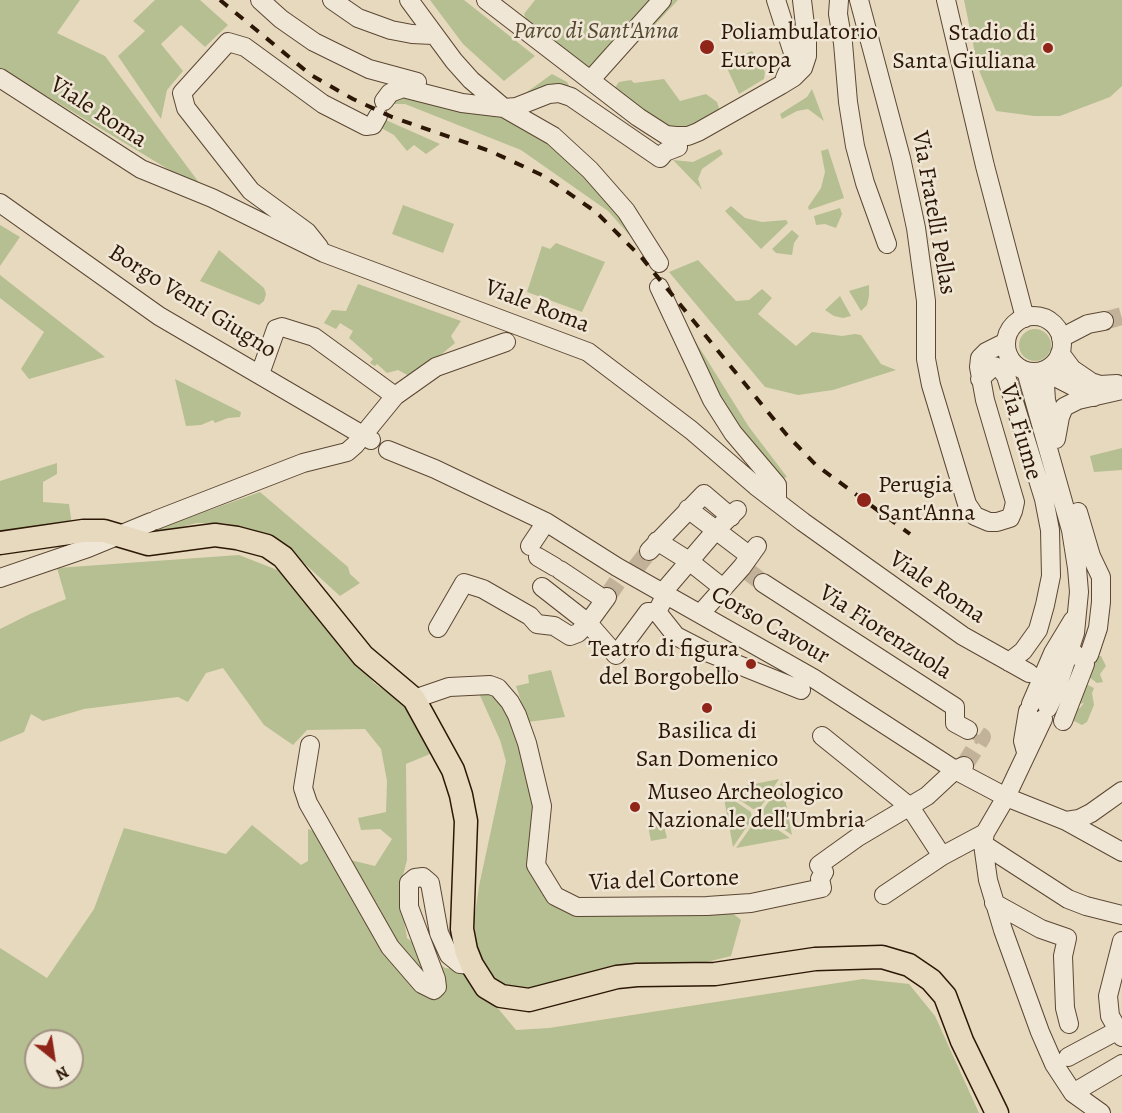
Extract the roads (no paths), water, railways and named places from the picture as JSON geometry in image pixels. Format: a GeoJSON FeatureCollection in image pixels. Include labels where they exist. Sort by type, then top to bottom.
{"type":"FeatureCollection","features":[{"type":"Feature","properties":{"kind":"main road"},"geometry":{"type":"LineString","coordinates":[[0,543],[83,531],[104,531],[148,544],[215,535],[237,537],[267,546],[284,557],[363,657],[414,699],[453,770],[466,821],[462,929],[466,950],[472,965],[486,987],[501,996],[529,1000],[617,977],[716,974],[815,958],[882,957],[909,965],[931,980],[945,996],[962,1041],[997,1113]]}},
{"type":"Feature","properties":{"kind":"street"},"geometry":{"type":"LineString","coordinates":[[260,0],[297,31],[332,52],[379,72],[425,84]]}},
{"type":"Feature","properties":{"kind":"street"},"geometry":{"type":"LineString","coordinates":[[332,0],[358,18],[391,30],[433,35]]}},
{"type":"Feature","properties":{"kind":"street"},"geometry":{"type":"LineString","coordinates":[[409,0],[433,35],[471,80],[504,108],[553,136],[590,170],[626,211],[659,263]]}},
{"type":"Feature","properties":{"kind":"street"},"geometry":{"type":"LineString","coordinates":[[486,0],[638,117],[666,135],[688,136],[781,86],[803,68],[807,56],[802,0]]}},
{"type":"Feature","properties":{"kind":"street"},"geometry":{"type":"LineString","coordinates":[[594,76],[662,0]]}},
{"type":"Feature","properties":{"kind":"street"},"geometry":{"type":"LineString","coordinates":[[776,0],[794,58],[781,86]]}},
{"type":"Feature","properties":{"kind":"street"},"geometry":{"type":"LineString","coordinates":[[638,117],[652,133],[667,143],[678,147],[688,147],[704,143],[778,100],[803,82],[810,72],[815,56],[816,0]]}},
{"type":"Feature","properties":{"kind":"street"},"geometry":{"type":"LineString","coordinates":[[839,0],[838,14],[855,146],[865,183],[887,244]]}},
{"type":"Feature","properties":{"kind":"street","name":"Via Fratelli Pellas"},"geometry":{"type":"LineString","coordinates":[[859,0],[901,158],[916,228],[926,301],[926,359],[930,385],[967,504]]}},
{"type":"Feature","properties":{"kind":"street"},"geometry":{"type":"LineString","coordinates":[[946,0],[985,166],[1025,318]]}},
{"type":"Feature","properties":{"kind":"street"},"geometry":{"type":"LineString","coordinates":[[324,253],[307,232],[251,191],[186,108],[182,93],[228,42],[245,47],[318,102],[366,126],[373,125],[390,93],[403,88],[462,103],[504,108],[549,94],[560,93],[571,97],[660,158],[665,152],[678,147]]}},
{"type":"Feature","properties":{"kind":"street","name":"Viale Roma"},"geometry":{"type":"LineString","coordinates":[[0,78],[141,169],[212,198],[324,253],[588,352],[691,430],[777,502],[808,515],[963,636],[1029,673]]}},
{"type":"Feature","properties":{"kind":"street","name":"Borgo Venti Giugno"},"geometry":{"type":"LineString","coordinates":[[0,203],[159,316],[367,438]]}},
{"type":"Feature","properties":{"kind":"street"},"geometry":{"type":"LineString","coordinates":[[1016,284],[1013,302],[1019,356],[1071,530],[1077,568],[1078,652],[1085,664],[1061,724],[1046,733],[1026,753],[984,839],[988,880],[1040,1032],[1054,1064],[1073,1093],[1101,1113]]}},
{"type":"Feature","properties":{"kind":"street"},"geometry":{"type":"LineString","coordinates":[[660,287],[712,400],[733,433],[777,485],[777,502]]}},
{"type":"Feature","properties":{"kind":"street"},"geometry":{"type":"LineString","coordinates":[[1009,662],[1023,651],[1038,630],[1045,605],[1052,560],[1050,530],[1044,499],[1017,406],[1018,321],[1032,316],[1047,320],[1058,331],[1060,346],[1083,388]]}},
{"type":"Feature","properties":{"kind":"street"},"geometry":{"type":"LineString","coordinates":[[1019,356],[1055,362],[1060,346],[1090,324],[1072,342],[1070,353],[1083,388]]}},
{"type":"Feature","properties":{"kind":"street"},"geometry":{"type":"LineString","coordinates":[[260,374],[276,329],[282,327],[314,337],[395,396]]}},
{"type":"Feature","properties":{"kind":"street"},"geometry":{"type":"LineString","coordinates":[[980,368],[987,339],[1059,379],[1083,388],[1122,390]]}},
{"type":"Feature","properties":{"kind":"street"},"geometry":{"type":"LineString","coordinates":[[0,578],[88,548],[303,463],[347,452],[367,438],[395,396],[436,367],[506,342]]}},
{"type":"Feature","properties":{"kind":"street"},"geometry":{"type":"LineString","coordinates":[[1019,356],[1046,400],[1090,556],[1092,605],[1088,629],[1078,652],[1037,710]]}},
{"type":"Feature","properties":{"kind":"street","name":"Via Fiume"},"geometry":{"type":"LineString","coordinates":[[967,504],[975,516],[989,522],[1010,518],[1013,511],[1015,501],[980,368],[993,359],[1019,356]]}},
{"type":"Feature","properties":{"kind":"street"},"geometry":{"type":"LineString","coordinates":[[1056,439],[1064,407],[1083,388],[1122,383]]}},
{"type":"Feature","properties":{"kind":"street","name":"Corso Cavour"},"geometry":{"type":"LineString","coordinates":[[388,450],[435,469],[546,522],[628,573],[813,678],[1006,797],[1066,821],[1122,852]]}},
{"type":"Feature","properties":{"kind":"street"},"geometry":{"type":"LineString","coordinates":[[657,612],[665,593],[689,561],[716,530],[734,514],[704,494],[653,546],[689,561],[723,588]]}},
{"type":"Feature","properties":{"kind":"street"},"geometry":{"type":"LineString","coordinates":[[688,509],[716,530],[749,560],[701,613]]}},
{"type":"Feature","properties":{"kind":"street"},"geometry":{"type":"LineString","coordinates":[[438,628],[464,583],[483,589],[530,616],[537,624],[554,626],[570,636],[578,633],[606,599],[534,551],[546,522]]}},
{"type":"Feature","properties":{"kind":"street"},"geometry":{"type":"LineString","coordinates":[[560,570],[547,590],[588,623],[616,655],[648,612],[657,612]]}},
{"type":"Feature","properties":{"kind":"street","name":"Via Fiorenzuola"},"geometry":{"type":"LineString","coordinates":[[763,583],[955,707],[955,723],[973,732]]}},
{"type":"Feature","properties":{"kind":"street"},"geometry":{"type":"LineString","coordinates":[[657,612],[676,636],[710,653],[801,690]]}},
{"type":"Feature","properties":{"kind":"street"},"geometry":{"type":"LineString","coordinates":[[1026,753],[1023,741],[1037,710],[1053,653],[1068,626],[1078,614]]}},
{"type":"Feature","properties":{"kind":"street","name":"Via del Cortone"},"geometry":{"type":"LineString","coordinates":[[414,699],[449,687],[490,685],[498,688],[510,702],[527,743],[542,806],[536,865],[555,896],[577,907],[696,907],[742,903],[822,888],[820,879],[824,872],[819,865],[858,837],[927,796],[960,768]]}},
{"type":"Feature","properties":{"kind":"street"},"geometry":{"type":"LineString","coordinates":[[822,736],[910,807],[942,856]]}},
{"type":"Feature","properties":{"kind":"street"},"geometry":{"type":"LineString","coordinates":[[310,745],[303,788],[308,803],[324,835],[350,873],[390,947],[422,984],[434,990],[437,987],[409,907],[409,883],[415,878],[423,877],[430,883],[439,933],[449,955],[460,964],[472,965]]}},
{"type":"Feature","properties":{"kind":"street"},"geometry":{"type":"LineString","coordinates":[[1066,821],[1079,819],[1094,811],[1122,791]]}},
{"type":"Feature","properties":{"kind":"street"},"geometry":{"type":"LineString","coordinates":[[884,895],[942,856],[984,839]]}},
{"type":"Feature","properties":{"kind":"street"},"geometry":{"type":"LineString","coordinates":[[984,839],[1068,899],[1122,915]]}},
{"type":"Feature","properties":{"kind":"street"},"geometry":{"type":"LineString","coordinates":[[994,903],[1041,929],[1067,938],[1063,956],[1065,1008],[1069,1024]]}},
{"type":"Feature","properties":{"kind":"street"},"geometry":{"type":"LineString","coordinates":[[1120,1035],[1110,1016],[1108,996],[1122,941]]}},
{"type":"Feature","properties":{"kind":"street"},"geometry":{"type":"LineString","coordinates":[[1068,1057],[1111,1034],[1120,1035]]}},
{"type":"Feature","properties":{"kind":"street"},"geometry":{"type":"LineString","coordinates":[[1073,1093],[1122,1064]]}},
{"type":"Feature","properties":{"kind":"tunnel"},"geometry":{"type":"LineString","coordinates":[[1104,321],[1122,316]]}},
{"type":"Feature","properties":{"kind":"tunnel"},"geometry":{"type":"LineString","coordinates":[[635,569],[649,551]]}},
{"type":"Feature","properties":{"kind":"tunnel"},"geometry":{"type":"LineString","coordinates":[[746,570],[763,583]]}},
{"type":"Feature","properties":{"kind":"tunnel"},"geometry":{"type":"LineString","coordinates":[[607,597],[620,578]]}},
{"type":"Feature","properties":{"kind":"tunnel"},"geometry":{"type":"LineString","coordinates":[[964,766],[982,737],[979,735]]}},
{"type":"Feature","properties":{"kind":"railway"},"geometry":{"type":"LineString","coordinates":[[220,0],[311,75],[353,99],[392,117],[490,151],[544,176],[596,212],[642,258],[786,434],[816,465],[910,534]]}},
{"type":"Feature","properties":{"kind":"place","name":"Poliambulatorio Europa"},"geometry":{"type":"Point","coordinates":[707,47]}},
{"type":"Feature","properties":{"kind":"place","name":"Stadio di Santa Giuliana"},"geometry":{"type":"Point","coordinates":[1048,48]}},
{"type":"Feature","properties":{"kind":"place","name":"Perugia Sant'Anna"},"geometry":{"type":"Point","coordinates":[864,500]}},
{"type":"Feature","properties":{"kind":"place","name":"Teatro di figura del Borgobello"},"geometry":{"type":"Point","coordinates":[751,664]}},
{"type":"Feature","properties":{"kind":"place","name":"Basilica di San Domenico"},"geometry":{"type":"Point","coordinates":[707,708]}},
{"type":"Feature","properties":{"kind":"place","name":"Museo Archeologico Nazionale dell'Umbria"},"geometry":{"type":"Point","coordinates":[635,807]}},
{"type":"Feature","properties":{"kind":"park label","name":"Parco di Sant'Anna"},"geometry":{"type":"Point","coordinates":[596,32]}}]}
